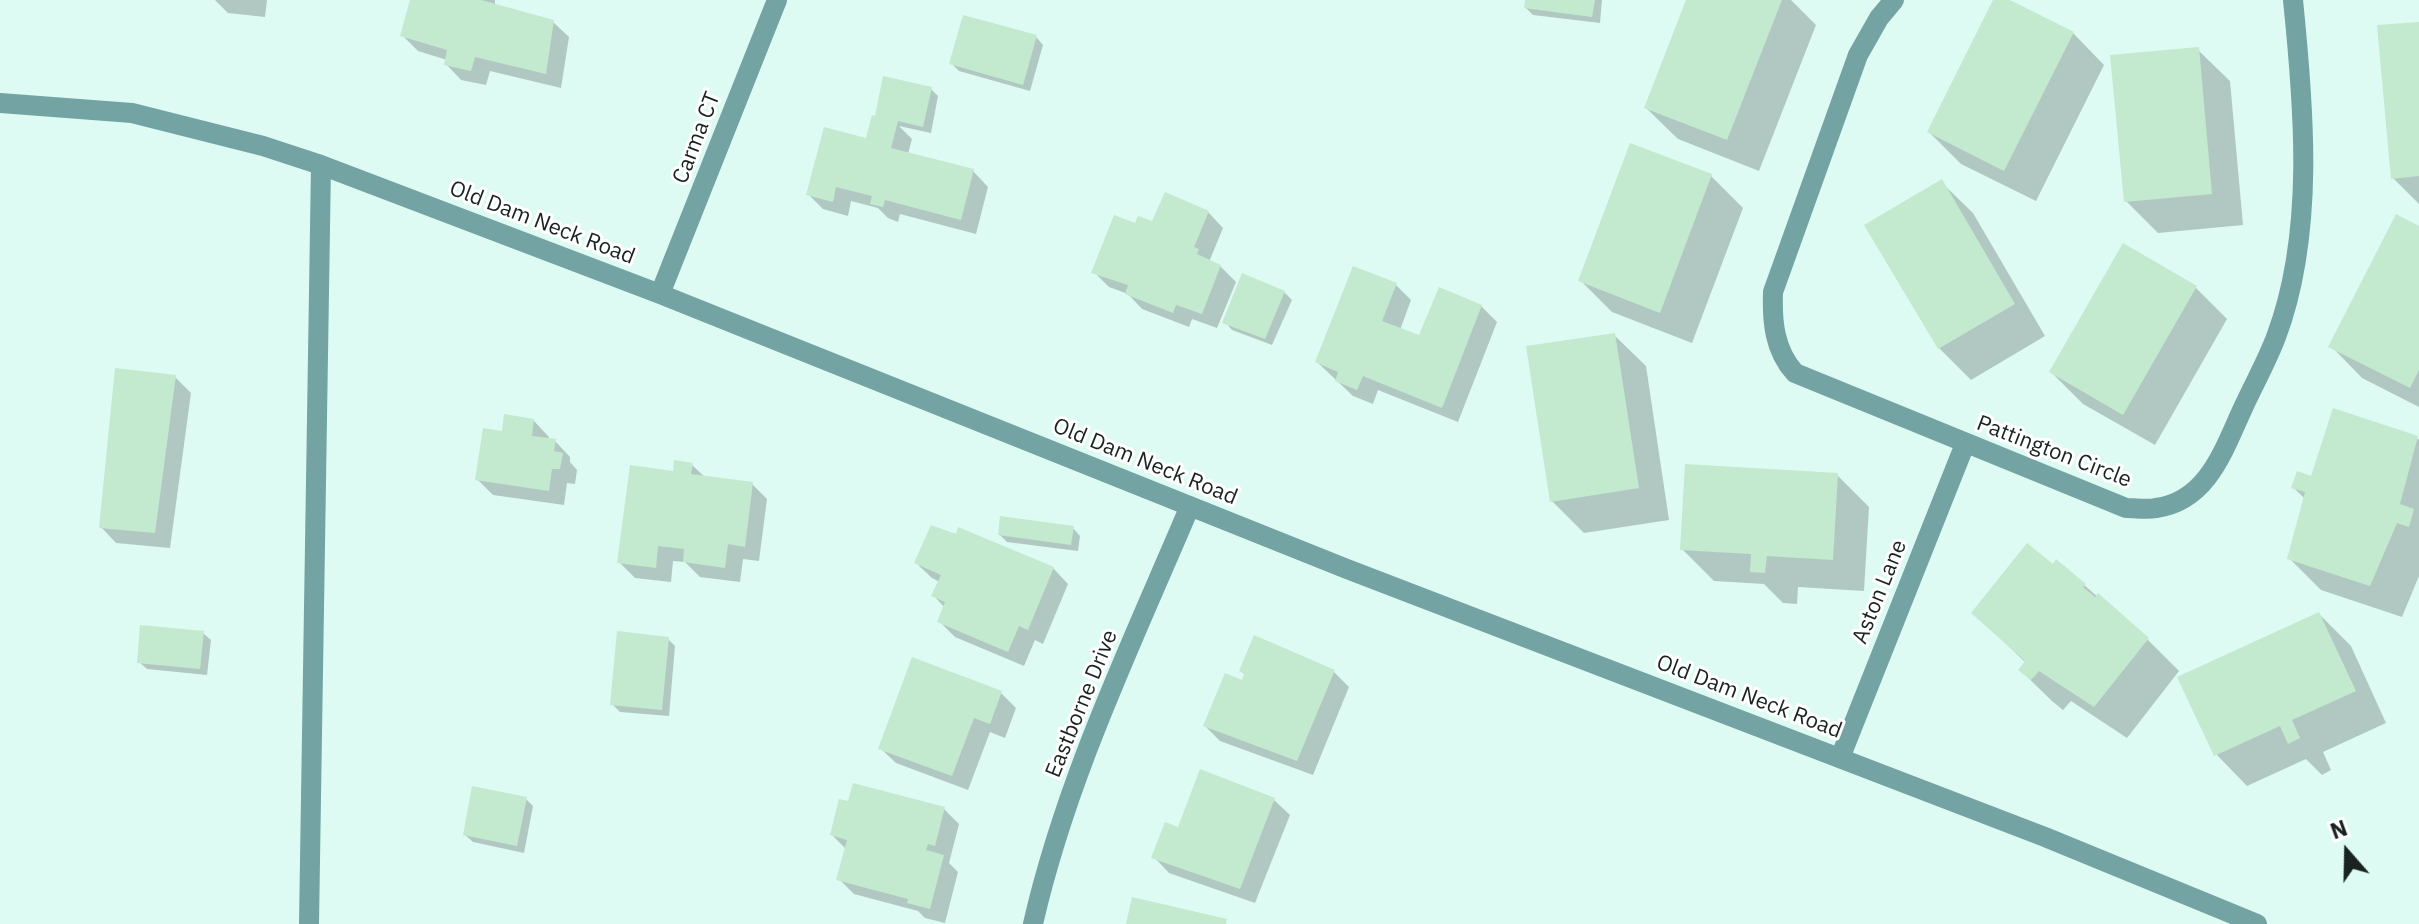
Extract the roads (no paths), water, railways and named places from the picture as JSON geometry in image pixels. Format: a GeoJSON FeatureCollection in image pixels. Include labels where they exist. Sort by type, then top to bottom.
{"type":"FeatureCollection","features":[{"type":"Feature","properties":{"kind":"street","name":"Carma CT"},"geometry":{"type":"LineString","coordinates":[[660,294],[777,0]]}},
{"type":"Feature","properties":{"kind":"street","name":"Pattington Circle"},"geometry":{"type":"LineString","coordinates":[[1894,0],[1879,18],[1858,55],[1773,292],[1772,326],[1785,362],[1795,373],[2126,508],[2157,508],[2180,501],[2201,487],[2216,467],[2277,335],[2293,274],[2303,197],[2303,96],[2293,0]]}},
{"type":"Feature","properties":{"kind":"street","name":"Old Dam Neck Road"},"geometry":{"type":"LineString","coordinates":[[0,103],[132,113],[263,146],[321,165],[660,294],[1190,506],[2045,837],[2257,924]]}},
{"type":"Feature","properties":{"kind":"street"},"geometry":{"type":"LineString","coordinates":[[309,924],[321,165]]}},
{"type":"Feature","properties":{"kind":"street","name":"Aston Lane"},"geometry":{"type":"LineString","coordinates":[[1840,758],[1965,444]]}},
{"type":"Feature","properties":{"kind":"street","name":"Eastborne Drive"},"geometry":{"type":"LineString","coordinates":[[1033,924],[1045,872],[1084,759],[1190,506]]}}]}
